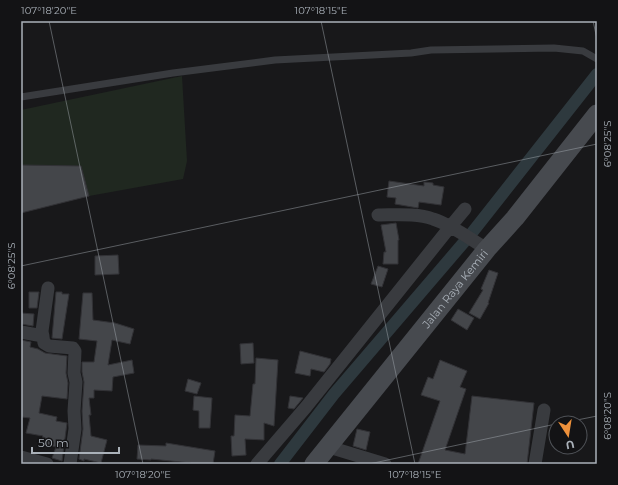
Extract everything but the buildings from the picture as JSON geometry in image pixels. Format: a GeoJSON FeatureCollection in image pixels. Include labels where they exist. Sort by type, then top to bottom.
{"type":"FeatureCollection","features":[{"type":"Feature","properties":{"kind":"main road","name":"Jalan Raya Kemiri"},"geometry":{"type":"LineString","coordinates":[[314,464],[329,447],[484,248],[515,218],[597,114]]}},
{"type":"Feature","properties":{"kind":"street"},"geometry":{"type":"LineString","coordinates":[[258,464],[452,228],[465,210]]}},
{"type":"Feature","properties":{"kind":"street"},"geometry":{"type":"LineString","coordinates":[[378,215],[428,217],[452,228],[484,248]]}},
{"type":"Feature","properties":{"kind":"street"},"geometry":{"type":"LineString","coordinates":[[48,288],[42,336],[44,342],[49,346],[73,348],[75,351],[75,429],[70,464]]}},
{"type":"Feature","properties":{"kind":"street"},"geometry":{"type":"LineString","coordinates":[[21,332],[42,336]]}},
{"type":"Feature","properties":{"kind":"street"},"geometry":{"type":"LineString","coordinates":[[535,464],[544,410]]}},
{"type":"Feature","properties":{"kind":"street"},"geometry":{"type":"LineString","coordinates":[[329,447],[385,464]]}},
{"type":"Feature","properties":{"kind":"street"},"geometry":{"type":"LineString","coordinates":[[21,457],[47,464]]}},
{"type":"Feature","properties":{"kind":"lane"},"geometry":{"type":"LineString","coordinates":[[21,97],[165,74],[275,60],[411,53],[431,50],[554,48],[583,52],[597,59]]}},
{"type":"Feature","properties":{"kind":"shaded area"},"geometry":{"type":"Polygon","coordinates":[[[182,76],[187,161],[183,179],[89,196],[81,166],[21,165],[21,110],[182,76]]]}},
{"type":"Feature","properties":{"kind":"waterway"},"geometry":{"type":"LineString","coordinates":[[280,464],[334,394],[471,234],[597,74]]}}]}
